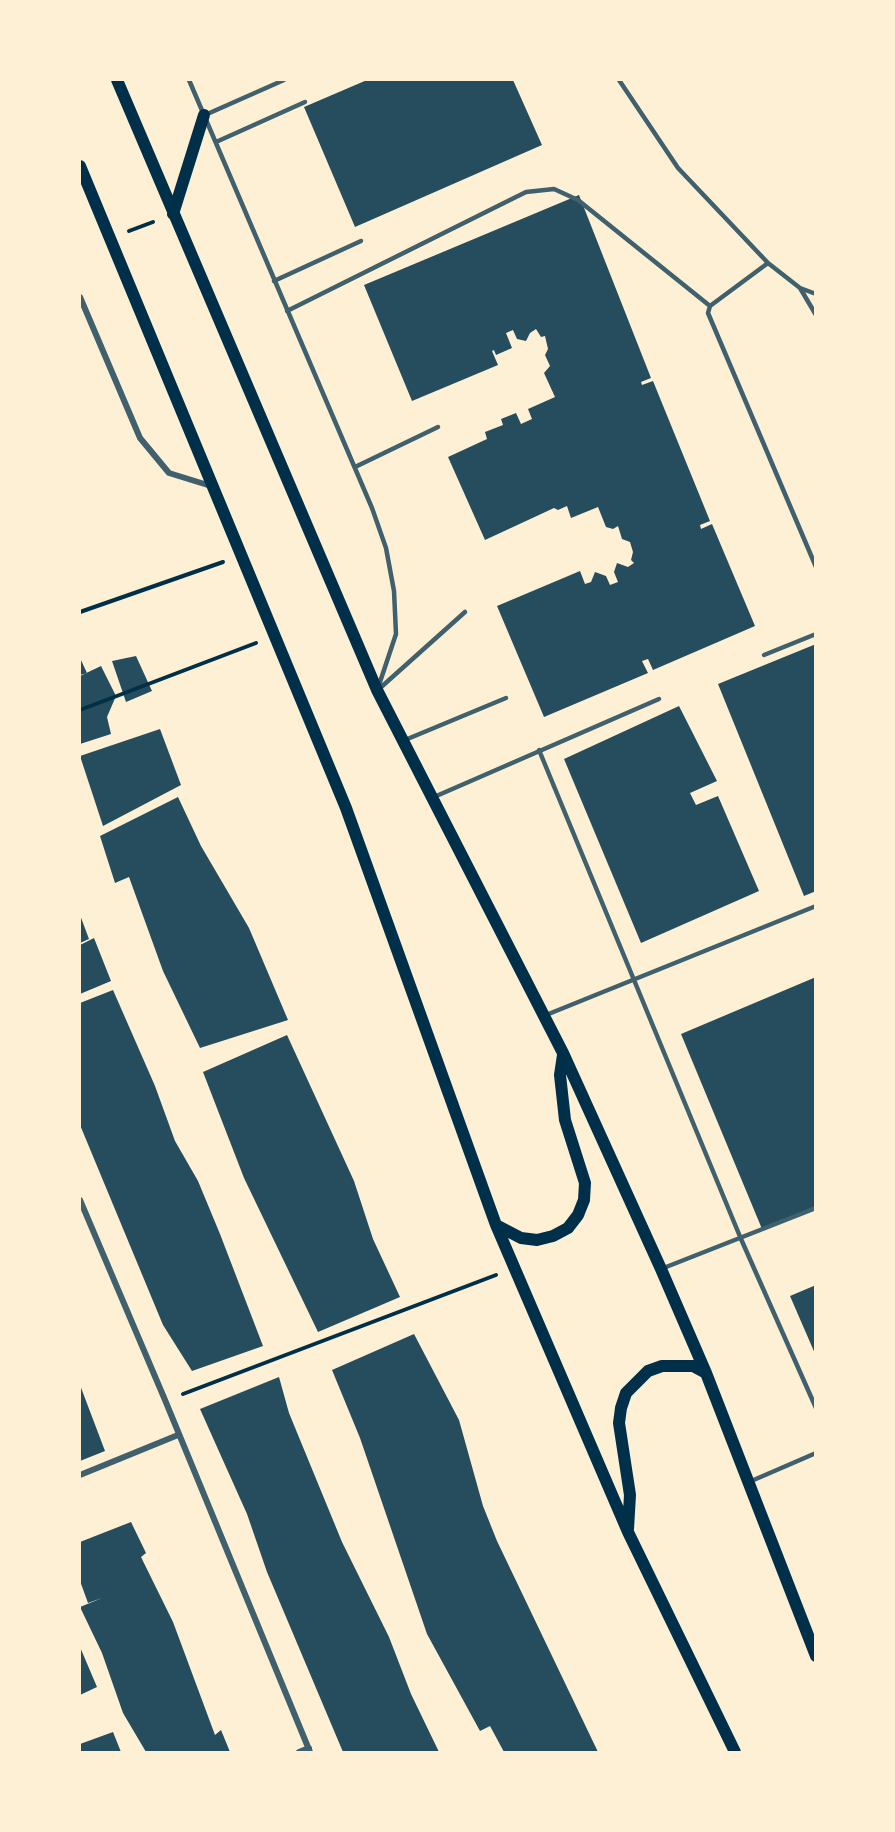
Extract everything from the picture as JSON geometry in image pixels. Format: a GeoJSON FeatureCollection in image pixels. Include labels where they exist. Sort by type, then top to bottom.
{"type":"FeatureCollection","features":[{"type":"Feature","properties":{"kind":"main road"},"geometry":{"type":"LineString","coordinates":[[117,80],[377,690],[563,1053],[661,1269],[706,1373],[812,1638],[816,1656]]}},
{"type":"Feature","properties":{"kind":"main road"},"geometry":{"type":"LineString","coordinates":[[173,214],[204,115]]}},
{"type":"Feature","properties":{"kind":"main road"},"geometry":{"type":"LineString","coordinates":[[80,166],[215,487],[346,808],[496,1225],[628,1532],[735,1752]]}},
{"type":"Feature","properties":{"kind":"main road"},"geometry":{"type":"LineString","coordinates":[[496,1225],[521,1238],[537,1240],[554,1236],[568,1228],[578,1215],[584,1200],[585,1184],[565,1120],[560,1075],[563,1053]]}},
{"type":"Feature","properties":{"kind":"main road"},"geometry":{"type":"LineString","coordinates":[[628,1532],[630,1495],[620,1423],[621,1408],[626,1394],[648,1371],[662,1366],[693,1366],[706,1373]]}},
{"type":"Feature","properties":{"kind":"street"},"geometry":{"type":"LineString","coordinates":[[80,297],[140,438],[169,473],[215,487]]}},
{"type":"Feature","properties":{"kind":"street"},"geometry":{"type":"LineString","coordinates":[[80,1200],[310,1750],[298,1752]]}},
{"type":"Feature","properties":{"kind":"street"},"geometry":{"type":"LineString","coordinates":[[80,1475],[177,1435]]}},
{"type":"Feature","properties":{"kind":"lane"},"geometry":{"type":"LineString","coordinates":[[189,80],[355,467],[386,549],[394,591],[396,634],[377,690]]}},
{"type":"Feature","properties":{"kind":"lane"},"geometry":{"type":"LineString","coordinates":[[204,115],[284,80]]}},
{"type":"Feature","properties":{"kind":"lane"},"geometry":{"type":"LineString","coordinates":[[619,80],[678,168],[768,263],[800,288],[816,294]]}},
{"type":"Feature","properties":{"kind":"lane"},"geometry":{"type":"LineString","coordinates":[[216,142],[304,102]]}},
{"type":"Feature","properties":{"kind":"lane"},"geometry":{"type":"LineString","coordinates":[[287,310],[526,192],[554,189],[578,200],[710,306]]}},
{"type":"Feature","properties":{"kind":"lane"},"geometry":{"type":"LineString","coordinates":[[274,281],[361,241]]}},
{"type":"Feature","properties":{"kind":"lane"},"geometry":{"type":"LineString","coordinates":[[710,306],[768,263]]}},
{"type":"Feature","properties":{"kind":"lane"},"geometry":{"type":"LineString","coordinates":[[800,288],[816,315]]}},
{"type":"Feature","properties":{"kind":"lane"},"geometry":{"type":"LineString","coordinates":[[710,306],[710,321],[816,567]]}},
{"type":"Feature","properties":{"kind":"lane"},"geometry":{"type":"LineString","coordinates":[[355,467],[438,428]]}},
{"type":"Feature","properties":{"kind":"lane"},"geometry":{"type":"LineString","coordinates":[[377,690],[465,612]]}},
{"type":"Feature","properties":{"kind":"lane"},"geometry":{"type":"LineString","coordinates":[[764,655],[816,634]]}},
{"type":"Feature","properties":{"kind":"lane"},"geometry":{"type":"LineString","coordinates":[[403,741],[506,698]]}},
{"type":"Feature","properties":{"kind":"lane"},"geometry":{"type":"LineString","coordinates":[[432,798],[659,699]]}},
{"type":"Feature","properties":{"kind":"lane"},"geometry":{"type":"LineString","coordinates":[[539,750],[741,1239],[816,1408]]}},
{"type":"Feature","properties":{"kind":"lane"},"geometry":{"type":"LineString","coordinates":[[544,1016],[816,906]]}},
{"type":"Feature","properties":{"kind":"lane"},"geometry":{"type":"LineString","coordinates":[[661,1269],[816,1208]]}},
{"type":"Feature","properties":{"kind":"lane"},"geometry":{"type":"LineString","coordinates":[[748,1482],[816,1453]]}},
{"type":"Feature","properties":{"kind":"path"},"geometry":{"type":"LineString","coordinates":[[111,238],[173,214]]}},
{"type":"Feature","properties":{"kind":"path"},"geometry":{"type":"LineString","coordinates":[[80,612],[243,555]]}},
{"type":"Feature","properties":{"kind":"path"},"geometry":{"type":"LineString","coordinates":[[80,710],[275,636]]}},
{"type":"Feature","properties":{"kind":"path"},"geometry":{"type":"LineString","coordinates":[[165,1401],[515,1268]]}},
{"type":"Feature","properties":{"kind":"building"},"geometry":{"type":"Polygon","coordinates":[[[367,80],[513,80],[542,145],[355,227],[304,107],[367,80]]]}},
{"type":"Feature","properties":{"kind":"building"},"geometry":{"type":"Polygon","coordinates":[[[579,195],[651,378],[641,382],[642,385],[653,381],[710,521],[700,525],[701,529],[712,524],[755,626],[653,670],[648,659],[642,661],[648,673],[544,717],[497,606],[580,571],[585,584],[591,582],[595,572],[606,576],[610,585],[618,582],[614,572],[617,563],[628,567],[634,563],[631,560],[633,552],[630,542],[622,539],[618,526],[613,529],[606,527],[598,507],[571,518],[567,506],[558,510],[554,508],[485,540],[448,457],[487,439],[485,432],[503,425],[501,419],[516,413],[521,424],[532,419],[528,409],[555,397],[544,373],[550,366],[545,355],[548,349],[545,336],[541,337],[536,329],[530,333],[526,341],[517,339],[513,330],[506,333],[512,348],[496,355],[494,350],[492,351],[498,365],[412,401],[364,285],[579,195]]]}},
{"type":"Feature","properties":{"kind":"building"},"geometry":{"type":"Polygon","coordinates":[[[816,644],[816,891],[804,896],[718,684],[816,644]]]}},
{"type":"Feature","properties":{"kind":"building"},"geometry":{"type":"Polygon","coordinates":[[[136,656],[152,691],[126,702],[112,661],[136,656]]]}},
{"type":"Feature","properties":{"kind":"building"},"geometry":{"type":"Polygon","coordinates":[[[80,658],[87,673],[80,675],[80,658]]]}},
{"type":"Feature","properties":{"kind":"building"},"geometry":{"type":"Polygon","coordinates":[[[101,666],[116,696],[107,717],[111,734],[80,744],[80,676],[101,666]]]}},
{"type":"Feature","properties":{"kind":"building"},"geometry":{"type":"Polygon","coordinates":[[[679,706],[717,781],[690,793],[696,805],[718,796],[759,891],[641,943],[564,759],[679,706]]]}},
{"type":"Feature","properties":{"kind":"building"},"geometry":{"type":"Polygon","coordinates":[[[160,729],[181,785],[103,826],[80,756],[160,729]]]}},
{"type":"Feature","properties":{"kind":"building"},"geometry":{"type":"Polygon","coordinates":[[[178,797],[201,846],[249,928],[288,1020],[200,1048],[163,971],[129,877],[115,883],[100,836],[178,797]]]}},
{"type":"Feature","properties":{"kind":"building"},"geometry":{"type":"Polygon","coordinates":[[[80,915],[89,939],[80,943],[80,915]]]}},
{"type":"Feature","properties":{"kind":"building"},"geometry":{"type":"Polygon","coordinates":[[[94,938],[111,981],[80,994],[80,945],[94,938]]]}},
{"type":"Feature","properties":{"kind":"building"},"geometry":{"type":"Polygon","coordinates":[[[816,977],[816,1206],[762,1229],[681,1034],[816,977]]]}},
{"type":"Feature","properties":{"kind":"building"},"geometry":{"type":"Polygon","coordinates":[[[113,990],[155,1086],[175,1141],[198,1181],[263,1346],[192,1371],[163,1325],[80,1125],[80,1003],[113,990]]]}},
{"type":"Feature","properties":{"kind":"building"},"geometry":{"type":"Polygon","coordinates":[[[287,1035],[354,1181],[373,1239],[400,1297],[318,1332],[244,1178],[203,1072],[287,1035]]]}},
{"type":"Feature","properties":{"kind":"building"},"geometry":{"type":"Polygon","coordinates":[[[816,1285],[816,1356],[790,1296],[816,1285]]]}},
{"type":"Feature","properties":{"kind":"building"},"geometry":{"type":"Polygon","coordinates":[[[414,1334],[459,1420],[483,1506],[497,1541],[598,1752],[504,1752],[490,1726],[480,1731],[427,1634],[360,1438],[332,1370],[414,1334]]]}},
{"type":"Feature","properties":{"kind":"building"},"geometry":{"type":"Polygon","coordinates":[[[279,1377],[289,1413],[342,1542],[389,1637],[411,1694],[439,1752],[343,1752],[267,1572],[247,1514],[200,1409],[279,1377]]]}},
{"type":"Feature","properties":{"kind":"building"},"geometry":{"type":"Polygon","coordinates":[[[80,1385],[105,1451],[80,1461],[80,1385]]]}},
{"type":"Feature","properties":{"kind":"building"},"geometry":{"type":"Polygon","coordinates":[[[131,1522],[146,1553],[141,1557],[173,1622],[215,1735],[221,1730],[230,1752],[146,1752],[123,1713],[102,1653],[80,1607],[102,1598],[88,1603],[80,1581],[80,1542],[131,1522]]]}},
{"type":"Feature","properties":{"kind":"building"},"geometry":{"type":"Polygon","coordinates":[[[80,1647],[97,1687],[80,1695],[80,1647]]]}},
{"type":"Feature","properties":{"kind":"building"},"geometry":{"type":"Polygon","coordinates":[[[113,1732],[121,1752],[80,1752],[80,1744],[113,1732]]]}}]}
